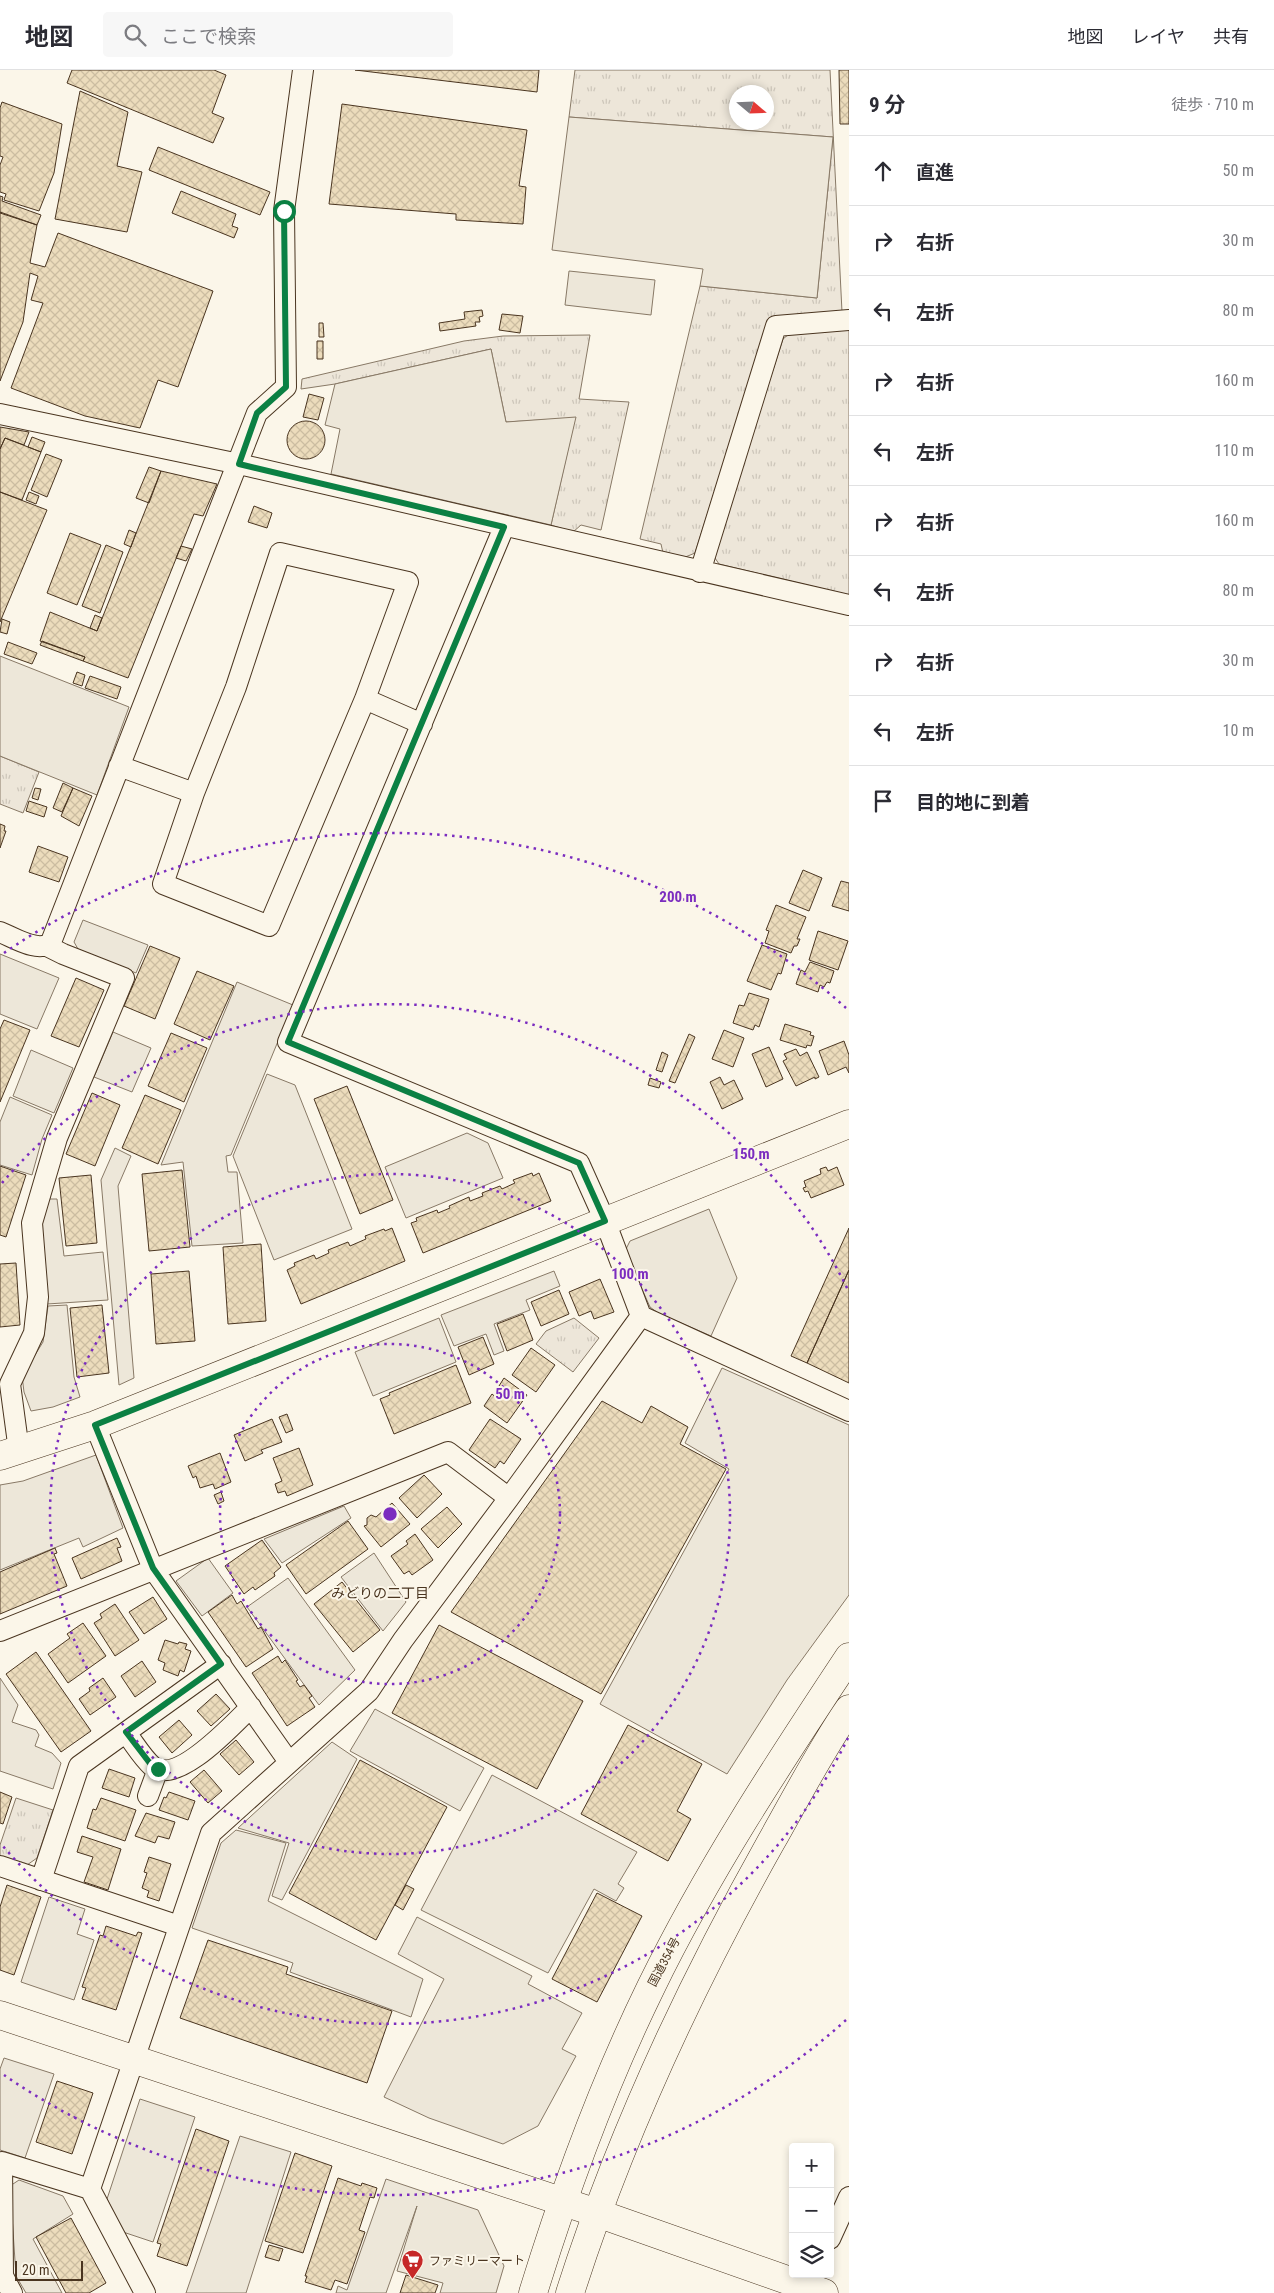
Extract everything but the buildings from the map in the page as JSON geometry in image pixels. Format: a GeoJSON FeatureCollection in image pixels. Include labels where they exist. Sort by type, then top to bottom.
{"type":"FeatureCollection","features":[{"type":"Feature","properties":{"kind":"main road"},"geometry":{"type":"LineString","coordinates":[[9,1453],[95,1425],[849,1124]]}},
{"type":"Feature","properties":{"kind":"main road","name":"国道354号"},"geometry":{"type":"LineString","coordinates":[[533,2293],[562,2202],[612,2074],[650,1987],[703,1890],[769,1777],[849,1657]]}},
{"type":"Feature","properties":{"kind":"main road"},"geometry":{"type":"LineString","coordinates":[[570,2293],[620,2151],[686,2003],[751,1877],[849,1709]]}},
{"type":"Feature","properties":{"kind":"main road"},"geometry":{"type":"LineString","coordinates":[[0,2015],[814,2287]]}},
{"type":"Feature","properties":{"kind":"street"},"geometry":{"type":"LineString","coordinates":[[47,946],[56,933],[119,766],[239,464],[257,413],[286,387],[284,211],[303,70]]}},
{"type":"Feature","properties":{"kind":"street"},"geometry":{"type":"LineString","coordinates":[[700,572],[776,326],[849,320]]}},
{"type":"Feature","properties":{"kind":"street"},"geometry":{"type":"LineString","coordinates":[[0,414],[239,464],[504,527],[849,605]]}},
{"type":"Feature","properties":{"kind":"street"},"geometry":{"type":"LineString","coordinates":[[504,527],[288,1042],[579,1163],[605,1221],[641,1316],[849,1412]]}},
{"type":"Feature","properties":{"kind":"street"},"geometry":{"type":"LineString","coordinates":[[280,553],[408,582],[365,699],[269,926],[162,884],[194,793],[236,687],[280,553]]}},
{"type":"Feature","properties":{"kind":"street"},"geometry":{"type":"LineString","coordinates":[[365,699],[422,724]]}},
{"type":"Feature","properties":{"kind":"street"},"geometry":{"type":"LineString","coordinates":[[119,766],[194,793]]}},
{"type":"Feature","properties":{"kind":"street"},"geometry":{"type":"LineString","coordinates":[[0,932],[37,947],[47,946],[124,978],[57,1138],[32,1223],[38,1297],[34,1333],[10,1384],[9,1453]]}},
{"type":"Feature","properties":{"kind":"street"},"geometry":{"type":"LineString","coordinates":[[90,2189],[211,1834],[369,1691],[403,1640],[510,1498],[641,1316]]}},
{"type":"Feature","properties":{"kind":"street"},"geometry":{"type":"LineString","coordinates":[[95,1425],[153,1568],[289,1762]]}},
{"type":"Feature","properties":{"kind":"street"},"geometry":{"type":"LineString","coordinates":[[0,1630],[448,1452],[510,1498]]}},
{"type":"Feature","properties":{"kind":"street"},"geometry":{"type":"LineString","coordinates":[[41,1880],[79,1766],[221,1664]]}},
{"type":"Feature","properties":{"kind":"street"},"geometry":{"type":"LineString","coordinates":[[126,1732],[152,1766],[158,1769],[175,1768],[191,1762],[251,1707]]}},
{"type":"Feature","properties":{"kind":"street"},"geometry":{"type":"LineString","coordinates":[[148,1796],[158,1769]]}},
{"type":"Feature","properties":{"kind":"street"},"geometry":{"type":"LineString","coordinates":[[0,1866],[179,1926]]}},
{"type":"Feature","properties":{"kind":"street"},"geometry":{"type":"LineString","coordinates":[[12,2293],[3,2276],[2,2162],[90,2189],[145,2293]]}},
{"type":"Feature","properties":{"kind":"street"},"geometry":{"type":"LineString","coordinates":[[833,2233],[849,2196]]}},
{"type":"Feature","properties":{"kind":"green space"},"geometry":{"type":"Polygon","coordinates":[[[575,70],[830,70],[842,312],[769,320],[695,553],[683,558],[663,553],[661,544],[640,539],[700,286],[817,298],[833,137],[741,130],[774,130],[774,85],[729,85],[729,129],[569,117],[575,70]]]}},
{"type":"Feature","properties":{"kind":"green space"},"geometry":{"type":"Polygon","coordinates":[[[849,330],[849,595],[719,564],[713,555],[783,339],[789,334],[849,330]]]}},
{"type":"Feature","properties":{"kind":"green space"},"geometry":{"type":"Polygon","coordinates":[[[590,335],[579,399],[629,402],[601,530],[581,525],[573,532],[551,525],[575,418],[506,422],[491,349],[335,384],[301,389],[302,379],[464,341],[503,336],[590,335]]]}},
{"type":"Feature","properties":{"kind":"green space"},"geometry":{"type":"Polygon","coordinates":[[[0,756],[39,772],[23,813],[0,804],[0,756]]]}},
{"type":"Feature","properties":{"kind":"green space"},"geometry":{"type":"Polygon","coordinates":[[[574,1318],[599,1338],[573,1372],[536,1344],[546,1331],[574,1318]]]}},
{"type":"Feature","properties":{"kind":"green space"},"geometry":{"type":"Polygon","coordinates":[[[16,1798],[53,1810],[37,1858],[27,1865],[0,1856],[0,1845],[16,1798]]]}},
{"type":"Feature","properties":{"kind":"shaded area"},"geometry":{"type":"Polygon","coordinates":[[[569,117],[833,137],[817,298],[700,286],[703,269],[552,250],[569,117]]]}},
{"type":"Feature","properties":{"kind":"shaded area"},"geometry":{"type":"Polygon","coordinates":[[[569,271],[655,280],[651,315],[565,305],[569,271]]]}},
{"type":"Feature","properties":{"kind":"shaded area"},"geometry":{"type":"Polygon","coordinates":[[[491,349],[506,422],[576,417],[551,525],[331,474],[340,429],[325,425],[335,384],[491,349]]]}},
{"type":"Feature","properties":{"kind":"shaded area"},"geometry":{"type":"Polygon","coordinates":[[[0,656],[129,707],[97,795],[0,756],[0,656]]]}},
{"type":"Feature","properties":{"kind":"shaded area"},"geometry":{"type":"Polygon","coordinates":[[[83,920],[148,945],[136,973],[78,949],[74,942],[83,920]]]}},
{"type":"Feature","properties":{"kind":"shaded area"},"geometry":{"type":"Polygon","coordinates":[[[0,954],[59,978],[37,1029],[0,1014],[0,954]]]}},
{"type":"Feature","properties":{"kind":"shaded area"},"geometry":{"type":"Polygon","coordinates":[[[237,982],[293,1005],[231,1155],[226,1156],[228,1172],[237,1172],[243,1243],[192,1246],[183,1162],[161,1165],[237,982]]]}},
{"type":"Feature","properties":{"kind":"shaded area"},"geometry":{"type":"Polygon","coordinates":[[[113,1032],[151,1048],[132,1092],[94,1077],[113,1032]]]}},
{"type":"Feature","properties":{"kind":"shaded area"},"geometry":{"type":"Polygon","coordinates":[[[31,1050],[73,1068],[54,1113],[13,1096],[31,1050]]]}},
{"type":"Feature","properties":{"kind":"shaded area"},"geometry":{"type":"Polygon","coordinates":[[[267,1074],[295,1085],[352,1229],[274,1260],[233,1156],[267,1074]]]}},
{"type":"Feature","properties":{"kind":"shaded area"},"geometry":{"type":"Polygon","coordinates":[[[10,1097],[52,1115],[42,1139],[32,1175],[0,1165],[0,1122],[10,1097]]]}},
{"type":"Feature","properties":{"kind":"shaded area"},"geometry":{"type":"Polygon","coordinates":[[[467,1133],[488,1143],[503,1178],[406,1218],[385,1167],[467,1133]]]}},
{"type":"Feature","properties":{"kind":"shaded area"},"geometry":{"type":"Polygon","coordinates":[[[115,1148],[131,1156],[118,1186],[134,1378],[119,1385],[101,1180],[115,1148]]]}},
{"type":"Feature","properties":{"kind":"shaded area"},"geometry":{"type":"Polygon","coordinates":[[[49,1199],[57,1199],[64,1256],[103,1252],[108,1300],[47,1304],[41,1224],[49,1199]]]}},
{"type":"Feature","properties":{"kind":"shaded area"},"geometry":{"type":"Polygon","coordinates":[[[709,1209],[737,1278],[711,1336],[658,1313],[650,1307],[625,1251],[630,1241],[709,1209]]]}},
{"type":"Feature","properties":{"kind":"shaded area"},"geometry":{"type":"Polygon","coordinates":[[[554,1271],[560,1286],[526,1300],[530,1310],[494,1324],[504,1351],[494,1355],[486,1334],[454,1346],[441,1315],[554,1271]]]}},
{"type":"Feature","properties":{"kind":"shaded area"},"geometry":{"type":"Polygon","coordinates":[[[67,1305],[74,1377],[80,1397],[53,1407],[31,1411],[24,1392],[22,1376],[43,1342],[48,1306],[67,1305]]]}},
{"type":"Feature","properties":{"kind":"shaded area"},"geometry":{"type":"Polygon","coordinates":[[[439,1318],[456,1362],[373,1396],[355,1352],[439,1318]]]}},
{"type":"Feature","properties":{"kind":"shaded area"},"geometry":{"type":"Polygon","coordinates":[[[722,1368],[849,1425],[849,1595],[787,1680],[727,1774],[600,1704],[729,1469],[685,1443],[722,1368]]]}},
{"type":"Feature","properties":{"kind":"shaded area"},"geometry":{"type":"Polygon","coordinates":[[[96,1455],[123,1528],[83,1547],[79,1538],[0,1570],[0,1485],[23,1481],[96,1455]]]}},
{"type":"Feature","properties":{"kind":"shaded area"},"geometry":{"type":"Polygon","coordinates":[[[344,1506],[351,1518],[282,1563],[264,1539],[344,1506]]]}},
{"type":"Feature","properties":{"kind":"shaded area"},"geometry":{"type":"Polygon","coordinates":[[[374,1553],[406,1602],[383,1631],[341,1577],[374,1553]]]}},
{"type":"Feature","properties":{"kind":"shaded area"},"geometry":{"type":"Polygon","coordinates":[[[208,1558],[233,1593],[202,1616],[176,1581],[208,1558]]]}},
{"type":"Feature","properties":{"kind":"shaded area"},"geometry":{"type":"Polygon","coordinates":[[[288,1578],[355,1670],[319,1705],[247,1607],[288,1578]]]}},
{"type":"Feature","properties":{"kind":"shaded area"},"geometry":{"type":"Polygon","coordinates":[[[0,1678],[18,1705],[12,1722],[36,1730],[39,1735],[35,1746],[52,1753],[61,1763],[53,1789],[0,1771],[0,1678]]]}},
{"type":"Feature","properties":{"kind":"shaded area"},"geometry":{"type":"Polygon","coordinates":[[[375,1709],[484,1768],[460,1811],[350,1751],[375,1709]]]}},
{"type":"Feature","properties":{"kind":"shaded area"},"geometry":{"type":"Polygon","coordinates":[[[332,1742],[357,1759],[282,1900],[272,1896],[289,1843],[238,1828],[332,1742]]]}},
{"type":"Feature","properties":{"kind":"shaded area"},"geometry":{"type":"Polygon","coordinates":[[[492,1775],[637,1852],[618,1884],[624,1888],[616,1901],[594,1889],[548,1973],[421,1910],[492,1775]]]}},
{"type":"Feature","properties":{"kind":"shaded area"},"geometry":{"type":"Polygon","coordinates":[[[236,1830],[286,1843],[268,1901],[423,1979],[411,2017],[290,1972],[293,1963],[192,1928],[221,1843],[236,1830]]]}},
{"type":"Feature","properties":{"kind":"shaded area"},"geometry":{"type":"Polygon","coordinates":[[[49,1897],[85,1909],[77,1934],[94,1940],[74,2000],[21,1982],[49,1897]]]}},
{"type":"Feature","properties":{"kind":"shaded area"},"geometry":{"type":"Polygon","coordinates":[[[417,1917],[532,1976],[528,1984],[582,2013],[562,2049],[576,2056],[538,2126],[503,2144],[429,2118],[384,2097],[444,1979],[398,1954],[417,1917]]]}},
{"type":"Feature","properties":{"kind":"shaded area"},"geometry":{"type":"Polygon","coordinates":[[[4,2058],[54,2074],[25,2158],[0,2150],[0,2069],[4,2058]]]}},
{"type":"Feature","properties":{"kind":"shaded area"},"geometry":{"type":"Polygon","coordinates":[[[140,2099],[195,2117],[153,2242],[123,2232],[107,2199],[140,2099]]]}},
{"type":"Feature","properties":{"kind":"shaded area"},"geometry":{"type":"Polygon","coordinates":[[[240,2136],[291,2152],[246,2293],[186,2293],[240,2136]]]}},
{"type":"Feature","properties":{"kind":"shaded area"},"geometry":{"type":"Polygon","coordinates":[[[386,2179],[478,2210],[504,2266],[496,2293],[440,2293],[443,2283],[397,2271],[417,2206],[386,2293],[336,2293],[338,2286],[347,2290],[386,2179]]]}},
{"type":"Feature","properties":{"kind":"shaded area"},"geometry":{"type":"Polygon","coordinates":[[[19,2180],[63,2196],[73,2214],[33,2239],[62,2293],[26,2293],[16,2276],[10,2186],[19,2180]]]}},
{"type":"Feature","properties":{"kind":"place","name":"ファミリーマート"},"geometry":{"type":"Point","coordinates":[413,2280]}},
{"type":"Feature","properties":{"kind":"district","name":"みどりの二丁目"},"geometry":{"type":"Point","coordinates":[380,1593]}},
{"type":"Feature","properties":{"kind":"route"},"geometry":{"type":"LineString","coordinates":[[158,1769],[152,1766],[126,1732],[221,1664],[153,1568],[95,1425],[605,1221],[579,1163],[288,1042],[504,527],[239,464],[257,413],[286,387],[284,211]]}}]}
